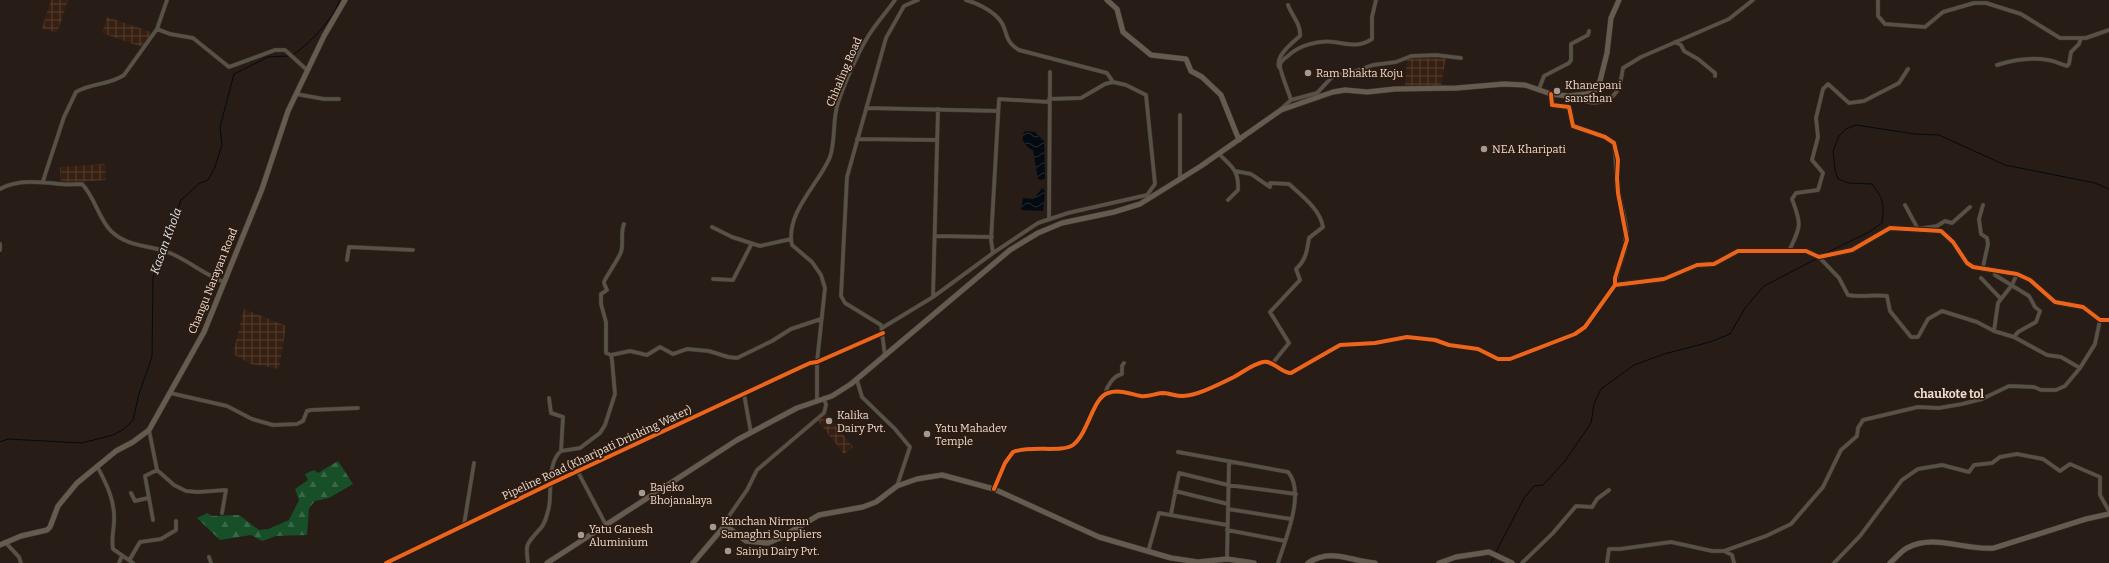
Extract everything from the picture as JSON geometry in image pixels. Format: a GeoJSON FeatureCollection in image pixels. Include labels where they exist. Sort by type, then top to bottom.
{"type":"FeatureCollection","features":[{"type":"Feature","properties":{"kind":"main road","name":"Changu Narayan Road"},"geometry":{"type":"LineString","coordinates":[[0,545],[21,536],[47,530],[50,527],[58,506],[67,493],[97,466],[149,430],[204,332],[220,296],[224,282],[264,183],[288,111],[307,70],[346,0]]}},
{"type":"Feature","properties":{"kind":"main road"},"geometry":{"type":"LineString","coordinates":[[1107,0],[1117,9],[1122,32],[1151,55],[1186,59],[1191,71],[1202,77],[1221,95],[1239,140]]}},
{"type":"Feature","properties":{"kind":"main road"},"geometry":{"type":"LineString","coordinates":[[547,563],[713,455],[751,433],[817,400],[839,392],[857,380],[1010,250],[1029,237],[1062,223],[1114,212],[1140,204],[1219,154],[1280,110],[1333,92],[1345,90],[1367,92],[1395,89],[1457,88],[1504,84],[1525,85],[1551,94],[1573,96],[1587,94],[1595,90],[1600,82],[1607,53],[1611,18],[1619,0]]}},
{"type":"Feature","properties":{"kind":"main road"},"geometry":{"type":"LineString","coordinates":[[1551,94],[1552,105],[1568,107],[1573,126],[1604,137],[1614,143],[1618,160],[1617,185],[1626,240],[1615,278],[1615,285],[1664,279],[1697,265],[1714,264],[1738,251],[1806,251],[1819,257],[1852,250],[1890,228],[1918,229],[1941,231],[1953,242],[1967,263],[1973,267],[1982,267],[2017,274],[2030,280],[2055,302],[2083,307],[2100,320],[2109,320]]}},
{"type":"Feature","properties":{"kind":"main road"},"geometry":{"type":"LineString","coordinates":[[696,562],[722,529],[730,529],[746,541],[768,543],[780,538],[819,515],[870,505],[897,486],[917,479],[942,475],[994,489],[1099,537],[1148,552],[1183,561],[1227,559],[1254,563]]}},
{"type":"Feature","properties":{"kind":"main road"},"geometry":{"type":"LineString","coordinates":[[1890,563],[1907,548],[1928,542],[1982,549],[1994,548],[2109,512]]}},
{"type":"Feature","properties":{"kind":"main road"},"geometry":{"type":"LineString","coordinates":[[1438,563],[1456,557],[1489,552],[1512,563]]}},
{"type":"Feature","properties":{"kind":"main road"},"geometry":{"type":"LineString","coordinates":[[1308,563],[1318,556],[1328,555],[1375,563]]}},
{"type":"Feature","properties":{"kind":"street"},"geometry":{"type":"LineString","coordinates":[[43,181],[64,117],[76,92],[119,79],[124,75],[157,29],[167,0]]}},
{"type":"Feature","properties":{"kind":"street","name":"Chhaling Road"},"geometry":{"type":"LineString","coordinates":[[791,239],[801,204],[829,158],[834,144],[834,121],[838,103],[864,43],[895,0]]}},
{"type":"Feature","properties":{"kind":"street"},"geometry":{"type":"LineString","coordinates":[[885,356],[881,325],[845,303],[841,296],[847,177],[886,38],[904,6],[918,0]]}},
{"type":"Feature","properties":{"kind":"street"},"geometry":{"type":"LineString","coordinates":[[966,0],[977,3],[999,19],[1010,45],[1019,50],[1107,73],[1112,82],[1105,84],[1081,98],[1049,100],[999,99],[992,237],[993,252]]}},
{"type":"Feature","properties":{"kind":"street"},"geometry":{"type":"LineString","coordinates":[[1280,68],[1282,61],[1291,53],[1314,43],[1332,41],[1359,45],[1367,42],[1372,38],[1372,17],[1376,0]]}},
{"type":"Feature","properties":{"kind":"street"},"geometry":{"type":"LineString","coordinates":[[1573,96],[1581,102],[1598,103],[1607,101],[1618,88],[1623,68],[1641,57],[1729,19],[1752,0]]}},
{"type":"Feature","properties":{"kind":"street"},"geometry":{"type":"LineString","coordinates":[[1878,0],[1878,16],[1885,24],[1925,27],[1943,12],[1974,3],[1986,3]]}},
{"type":"Feature","properties":{"kind":"street"},"geometry":{"type":"LineString","coordinates":[[1980,0],[2021,14],[2060,38],[2081,38],[2109,30]]}},
{"type":"Feature","properties":{"kind":"street"},"geometry":{"type":"LineString","coordinates":[[1288,5],[1292,16],[1299,24],[1300,36],[1281,56],[1278,65],[1291,100]]}},
{"type":"Feature","properties":{"kind":"street"},"geometry":{"type":"LineString","coordinates":[[157,29],[170,34],[194,38],[229,67],[275,50],[285,50],[307,70]]}},
{"type":"Feature","properties":{"kind":"street"},"geometry":{"type":"LineString","coordinates":[[1539,89],[1544,76],[1569,63],[1571,60],[1571,44],[1588,35],[1589,31]]}},
{"type":"Feature","properties":{"kind":"street"},"geometry":{"type":"LineString","coordinates":[[1997,65],[2010,61],[2029,59],[2048,60],[2067,66],[2069,64],[2071,52],[2079,44],[2081,38]]}},
{"type":"Feature","properties":{"kind":"street"},"geometry":{"type":"LineString","coordinates":[[1675,42],[1681,45],[1684,51],[1698,59],[1715,73],[1715,76]]}},
{"type":"Feature","properties":{"kind":"street"},"geometry":{"type":"LineString","coordinates":[[1280,110],[1291,100],[1317,93],[1333,76],[1356,71],[1373,65],[1396,62],[1411,56],[1436,55],[1460,58]]}},
{"type":"Feature","properties":{"kind":"street"},"geometry":{"type":"LineString","coordinates":[[1789,252],[1800,230],[1800,219],[1792,199],[1796,193],[1818,190],[1823,173],[1812,160],[1818,137],[1816,118],[1824,89],[1828,84],[1849,103],[1864,101],[1899,83],[1908,69]]}},
{"type":"Feature","properties":{"kind":"street"},"geometry":{"type":"LineString","coordinates":[[1049,219],[1050,72]]}},
{"type":"Feature","properties":{"kind":"street","name":"Pipeline Road (Kharipati Drinking Water)"},"geometry":{"type":"LineString","coordinates":[[386,563],[552,483],[810,363],[818,362],[882,331],[933,297],[993,252],[1038,222],[1068,213],[1147,195],[1155,184],[1148,97],[1137,90],[1112,82]]}},
{"type":"Feature","properties":{"kind":"street"},"geometry":{"type":"LineString","coordinates":[[296,94],[324,100],[339,99]]}},
{"type":"Feature","properties":{"kind":"street"},"geometry":{"type":"LineString","coordinates":[[866,108],[998,112]]}},
{"type":"Feature","properties":{"kind":"street"},"geometry":{"type":"LineString","coordinates":[[933,297],[938,109]]}},
{"type":"Feature","properties":{"kind":"street"},"geometry":{"type":"LineString","coordinates":[[1180,115],[1180,180]]}},
{"type":"Feature","properties":{"kind":"street"},"geometry":{"type":"LineString","coordinates":[[857,139],[937,140]]}},
{"type":"Feature","properties":{"kind":"street"},"geometry":{"type":"LineString","coordinates":[[1219,154],[1238,175],[1238,190],[1228,200]]}},
{"type":"Feature","properties":{"kind":"street"},"geometry":{"type":"LineString","coordinates":[[1235,171],[1251,174],[1270,187],[1270,183],[1289,184],[1314,208],[1322,220],[1323,227],[1309,238],[1307,254],[1302,263],[1296,269],[1300,280],[1270,312],[1289,343],[1272,364]]}},
{"type":"Feature","properties":{"kind":"street"},"geometry":{"type":"LineString","coordinates":[[0,189],[12,184],[43,181],[61,185],[82,184],[110,230],[120,238],[130,243],[170,254],[210,277],[224,282]]}},
{"type":"Feature","properties":{"kind":"street"},"geometry":{"type":"LineString","coordinates":[[1905,205],[1918,229],[1937,226],[1945,221],[1952,223],[1970,207]]}},
{"type":"Feature","properties":{"kind":"street"},"geometry":{"type":"LineString","coordinates":[[1982,267],[1988,244],[1987,238],[1981,234],[1980,219],[1983,205]]}},
{"type":"Feature","properties":{"kind":"street"},"geometry":{"type":"LineString","coordinates":[[624,224],[621,232],[621,250],[614,266],[605,276],[604,282],[607,290],[601,294],[601,304],[606,322],[606,353],[611,355],[630,351],[646,355],[660,347],[674,354],[687,349],[709,351],[728,357],[737,358],[802,324],[821,319]]}},
{"type":"Feature","properties":{"kind":"street"},"geometry":{"type":"LineString","coordinates":[[712,227],[751,245],[760,246],[791,239],[792,244],[812,262],[821,275],[825,288],[821,319],[817,400]]}},
{"type":"Feature","properties":{"kind":"street"},"geometry":{"type":"LineString","coordinates":[[935,236],[992,237]]}},
{"type":"Feature","properties":{"kind":"street"},"geometry":{"type":"LineString","coordinates":[[0,244],[0,250]]}},
{"type":"Feature","properties":{"kind":"street"},"geometry":{"type":"LineString","coordinates":[[713,279],[733,280],[751,245]]}},
{"type":"Feature","properties":{"kind":"street"},"geometry":{"type":"LineString","coordinates":[[347,260],[349,247],[412,250]]}},
{"type":"Feature","properties":{"kind":"street"},"geometry":{"type":"LineString","coordinates":[[1819,257],[1839,278],[1848,295],[1860,298],[1876,295],[1887,296],[1890,311],[1911,337],[1918,337],[1928,319],[1942,311],[1977,322],[1994,332],[2014,337],[2048,355],[2061,357],[2080,368]]}},
{"type":"Feature","properties":{"kind":"street"},"geometry":{"type":"LineString","coordinates":[[1994,269],[1995,275],[2029,296],[2035,307],[2040,311],[2036,322],[2018,332],[2014,337]]}},
{"type":"Feature","properties":{"kind":"street"},"geometry":{"type":"LineString","coordinates":[[1994,332],[1998,303],[2012,285],[2017,274]]}},
{"type":"Feature","properties":{"kind":"street"},"geometry":{"type":"LineString","coordinates":[[1981,278],[2002,299]]}},
{"type":"Feature","properties":{"kind":"street"},"geometry":{"type":"LineString","coordinates":[[994,489],[1005,463],[1013,452],[1042,447],[1064,448],[1074,444],[1084,432],[1100,398],[1105,394],[1120,392],[1142,396],[1163,393],[1187,396],[1235,376],[1262,362],[1266,361],[1284,371],[1291,373],[1340,345],[1375,343],[1407,337],[1435,340],[1449,345],[1478,349],[1498,359],[1510,359],[1580,331],[1594,317],[1615,285]]}},
{"type":"Feature","properties":{"kind":"street"},"geometry":{"type":"LineString","coordinates":[[1607,563],[1609,549],[1620,549],[1671,542],[1712,551],[1724,551],[1766,536],[1791,524],[1822,487],[1841,450],[1857,436],[1858,428],[1863,420],[1918,407],[1939,408],[1962,404],[1982,399],[2009,386],[2034,387],[2041,390],[2056,390],[2065,386],[2080,368],[2095,344],[2100,320]]}},
{"type":"Feature","properties":{"kind":"street"},"geometry":{"type":"LineString","coordinates":[[528,563],[527,548],[530,538],[544,524],[549,507],[554,459],[562,451],[580,448],[600,433],[605,425],[615,394],[616,384],[611,355]]}},
{"type":"Feature","properties":{"kind":"street"},"geometry":{"type":"LineString","coordinates":[[1105,394],[1106,388],[1115,377],[1122,374],[1122,366],[1124,363]]}},
{"type":"Feature","properties":{"kind":"street"},"geometry":{"type":"LineString","coordinates":[[857,380],[862,397],[895,429],[910,447],[897,486]]}},
{"type":"Feature","properties":{"kind":"street"},"geometry":{"type":"LineString","coordinates":[[170,392],[227,406],[252,419],[273,425],[297,424],[303,421],[307,411],[311,410],[358,408]]}},
{"type":"Feature","properties":{"kind":"street"},"geometry":{"type":"LineString","coordinates":[[744,394],[751,433]]}},
{"type":"Feature","properties":{"kind":"street"},"geometry":{"type":"LineString","coordinates":[[549,398],[550,413],[563,417],[562,451]]}},
{"type":"Feature","properties":{"kind":"street"},"geometry":{"type":"LineString","coordinates":[[722,529],[722,526],[747,490],[757,470],[824,413],[826,405],[824,398]]}},
{"type":"Feature","properties":{"kind":"street"},"geometry":{"type":"LineString","coordinates":[[149,430],[157,470],[174,485],[186,491],[198,492],[226,490],[222,513]]}},
{"type":"Feature","properties":{"kind":"street"},"geometry":{"type":"LineString","coordinates":[[1178,452],[1229,463],[1288,472],[1295,484],[1296,494],[1291,519],[1278,563]]}},
{"type":"Feature","properties":{"kind":"street"},"geometry":{"type":"LineString","coordinates":[[1834,563],[1860,536],[1902,480],[1918,470],[1942,465],[1968,472],[1974,465],[1992,463],[2000,456],[2017,454],[2043,459],[2060,471],[2070,464],[2100,477],[2100,495],[2109,512]]}},
{"type":"Feature","properties":{"kind":"street"},"geometry":{"type":"LineString","coordinates":[[464,525],[474,463]]}},
{"type":"Feature","properties":{"kind":"street"},"geometry":{"type":"LineString","coordinates":[[1227,559],[1229,463]]}},
{"type":"Feature","properties":{"kind":"street"},"geometry":{"type":"LineString","coordinates":[[97,466],[106,482],[113,502],[114,520],[112,541],[114,549],[122,556],[130,559],[133,563]]}},
{"type":"Feature","properties":{"kind":"street"},"geometry":{"type":"LineString","coordinates":[[153,520],[145,476],[157,470]]}},
{"type":"Feature","properties":{"kind":"street"},"geometry":{"type":"LineString","coordinates":[[578,472],[606,525]]}},
{"type":"Feature","properties":{"kind":"street"},"geometry":{"type":"LineString","coordinates":[[1171,514],[1179,474],[1228,485],[1296,494]]}},
{"type":"Feature","properties":{"kind":"street"},"geometry":{"type":"LineString","coordinates":[[1522,563],[1561,524],[1576,506],[1592,507],[1597,499],[1609,490]]}},
{"type":"Feature","properties":{"kind":"street"},"geometry":{"type":"LineString","coordinates":[[1175,491],[1228,504]]}},
{"type":"Feature","properties":{"kind":"street"},"geometry":{"type":"LineString","coordinates":[[131,493],[134,501],[148,498]]}},
{"type":"Feature","properties":{"kind":"street"},"geometry":{"type":"LineString","coordinates":[[1228,509],[1291,519]]}},
{"type":"Feature","properties":{"kind":"street"},"geometry":{"type":"LineString","coordinates":[[1148,552],[1158,513],[1162,512],[1227,525]]}},
{"type":"Feature","properties":{"kind":"street"},"geometry":{"type":"LineString","coordinates":[[130,559],[140,542],[161,539],[176,530],[176,521]]}},
{"type":"Feature","properties":{"kind":"street"},"geometry":{"type":"LineString","coordinates":[[1227,530],[1285,541]]}},
{"type":"Feature","properties":{"kind":"street"},"geometry":{"type":"LineString","coordinates":[[5,542],[19,556],[21,563]]}},
{"type":"Feature","properties":{"kind":"street"},"geometry":{"type":"LineString","coordinates":[[1724,551],[1732,555],[1734,563]]}},
{"type":"Feature","properties":{"kind":"street"},"geometry":{"type":"LineString","coordinates":[[119,563],[122,556]]}},
{"type":"Feature","properties":{"kind":"street"},"geometry":{"type":"LineString","coordinates":[[209,557],[211,563]]}},
{"type":"Feature","properties":{"kind":"shaded area"},"geometry":{"type":"Polygon","coordinates":[[[51,0],[68,0],[57,33],[42,28],[51,0]]]}},
{"type":"Feature","properties":{"kind":"shaded area"},"geometry":{"type":"Polygon","coordinates":[[[107,17],[151,32],[145,48],[102,33],[107,17]]]}},
{"type":"Feature","properties":{"kind":"shaded area"},"geometry":{"type":"Polygon","coordinates":[[[1428,55],[1446,57],[1441,86],[1405,87],[1407,59],[1428,55]]]}},
{"type":"Feature","properties":{"kind":"shaded area"},"geometry":{"type":"Polygon","coordinates":[[[105,164],[106,180],[61,183],[60,167],[105,164]]]}},
{"type":"Feature","properties":{"kind":"shaded area"},"geometry":{"type":"Polygon","coordinates":[[[244,309],[286,326],[279,369],[251,364],[233,354],[244,309]]]}},
{"type":"Feature","properties":{"kind":"shaded area","name":"Kalika Dairy Pvt."},"geometry":{"type":"Polygon","coordinates":[[[827,415],[853,447],[844,454],[818,421],[827,415]]]}},
{"type":"Feature","properties":{"kind":"green space"},"geometry":{"type":"Polygon","coordinates":[[[338,461],[353,484],[329,498],[315,501],[309,508],[307,535],[276,536],[262,541],[251,535],[220,540],[197,518],[207,513],[212,516],[239,515],[259,530],[268,529],[289,520],[299,500],[295,489],[308,480],[305,474],[314,470],[318,473],[338,461]]]}},
{"type":"Feature","properties":{"kind":"water"},"geometry":{"type":"Polygon","coordinates":[[[1025,131],[1035,132],[1044,141],[1045,178],[1042,180],[1038,179],[1033,150],[1026,145],[1023,140],[1023,134],[1025,131]]]}},
{"type":"Feature","properties":{"kind":"water"},"geometry":{"type":"Polygon","coordinates":[[[1042,188],[1045,191],[1043,211],[1021,210],[1023,198],[1034,199],[1042,188]]]}},
{"type":"Feature","properties":{"kind":"waterway","name":"Kasan Khola"},"geometry":{"type":"LineString","coordinates":[[293,55],[307,44],[332,16],[340,0]]}},
{"type":"Feature","properties":{"kind":"waterway","name":"Kasan Khola"},"geometry":{"type":"LineString","coordinates":[[163,249],[181,200],[200,183],[208,180],[215,167],[222,145],[220,127],[234,74],[268,57],[290,56]]}},
{"type":"Feature","properties":{"kind":"waterway"},"geometry":{"type":"LineString","coordinates":[[1828,252],[1869,232],[1882,223],[1883,211],[1881,198],[1872,184],[1849,183],[1838,179],[1835,170],[1833,151],[1839,136],[1846,129],[1856,125],[1915,134],[1939,135],[2005,165],[2095,183],[2109,189]]}},
{"type":"Feature","properties":{"kind":"waterway","name":"Kasan Khola"},"geometry":{"type":"LineString","coordinates":[[0,442],[8,439],[82,443],[113,435],[124,429],[133,420],[139,394],[152,357],[153,277],[162,252]]}},
{"type":"Feature","properties":{"kind":"waterway"},"geometry":{"type":"LineString","coordinates":[[1496,552],[1524,498],[1534,486],[1543,485],[1565,461],[1591,423],[1594,404],[1601,389],[1634,365],[1664,354],[1710,342],[1730,334],[1745,308],[1764,286],[1816,259]]}},
{"type":"Feature","properties":{"kind":"waterway"},"geometry":{"type":"LineString","coordinates":[[1491,563],[1494,557]]}},
{"type":"Feature","properties":{"kind":"cycle path"},"geometry":{"type":"LineString","coordinates":[[994,489],[1005,463],[1013,452],[1028,449],[1061,448],[1073,445],[1083,433],[1098,401],[1108,393],[1120,392],[1141,396],[1162,393],[1180,396],[1189,395],[1215,386],[1259,363],[1267,362],[1291,373],[1340,345],[1375,343],[1407,337],[1435,340],[1449,345],[1478,349],[1498,359],[1510,359],[1575,334],[1585,327],[1615,285],[1615,278],[1627,240],[1618,193],[1618,160],[1614,143],[1605,137],[1573,126],[1569,107],[1552,105],[1551,94]]}},
{"type":"Feature","properties":{"kind":"cycle path"},"geometry":{"type":"LineString","coordinates":[[1615,285],[1664,279],[1697,265],[1714,264],[1738,251],[1806,251],[1819,257],[1852,250],[1890,228],[1941,231],[1953,242],[1967,263],[1973,267],[2017,274],[2030,280],[2055,302],[2083,307],[2100,320],[2109,320]]}},
{"type":"Feature","properties":{"kind":"cycle path"},"geometry":{"type":"LineString","coordinates":[[386,563],[552,483],[810,363],[817,362],[883,333]]}},
{"type":"Feature","properties":{"kind":"place","name":"Ram Bhakta Koju"},"geometry":{"type":"Point","coordinates":[1308,73]}},
{"type":"Feature","properties":{"kind":"place","name":"Khanepani sansthan"},"geometry":{"type":"Point","coordinates":[1557,91]}},
{"type":"Feature","properties":{"kind":"place","name":"NEA Kharipati"},"geometry":{"type":"Point","coordinates":[1484,149]}},
{"type":"Feature","properties":{"kind":"place","name":"Kalika Dairy Pvt."},"geometry":{"type":"Point","coordinates":[829,421]}},
{"type":"Feature","properties":{"kind":"place","name":"Yatu Mahadev Temple"},"geometry":{"type":"Point","coordinates":[927,434]}},
{"type":"Feature","properties":{"kind":"place","name":"Bajeko Bhojanalaya"},"geometry":{"type":"Point","coordinates":[642,493]}},
{"type":"Feature","properties":{"kind":"place","name":"Kanchan Nirman Samaghri Suppliers"},"geometry":{"type":"Point","coordinates":[713,527]}},
{"type":"Feature","properties":{"kind":"place","name":"Yatu Ganesh Aluminium"},"geometry":{"type":"Point","coordinates":[581,535]}},
{"type":"Feature","properties":{"kind":"place","name":"Sainju Dairy Pvt."},"geometry":{"type":"Point","coordinates":[728,551]}},
{"type":"Feature","properties":{"kind":"district","name":"chaukote tol"},"geometry":{"type":"Point","coordinates":[1949,394]}}]}
